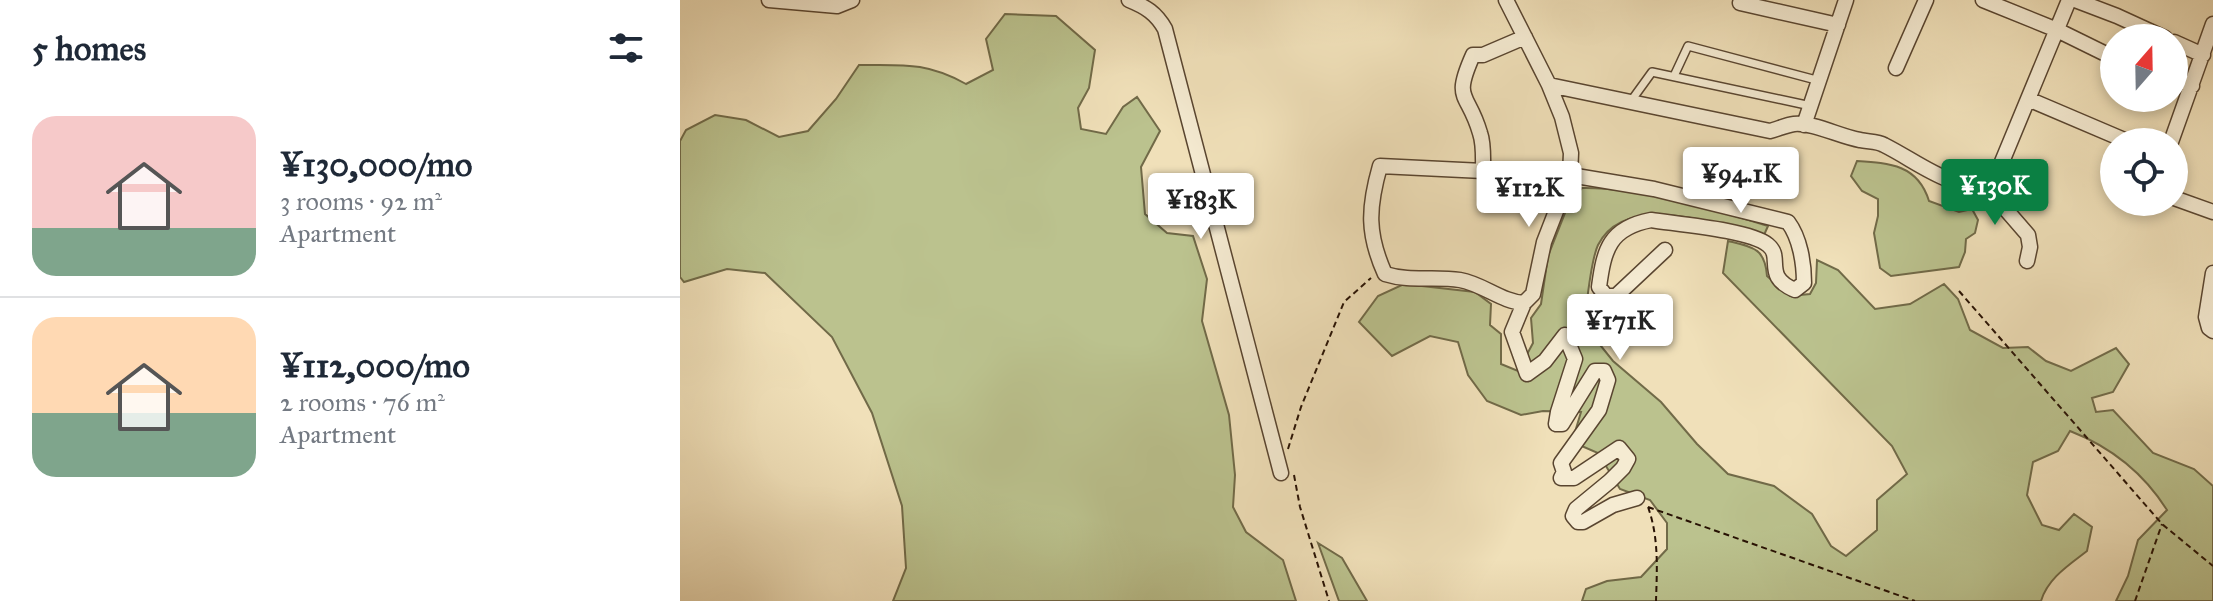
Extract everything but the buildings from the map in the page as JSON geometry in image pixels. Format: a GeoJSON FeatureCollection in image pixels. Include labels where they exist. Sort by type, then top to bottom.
{"type":"FeatureCollection","features":[{"type":"Feature","properties":{"kind":"street"},"geometry":{"type":"LineString","coordinates":[[769,0],[837,6],[852,0]]}},
{"type":"Feature","properties":{"kind":"street"},"geometry":{"type":"LineString","coordinates":[[1129,0],[1145,6],[1158,16],[1165,29],[1281,473]]}},
{"type":"Feature","properties":{"kind":"street"},"geometry":{"type":"LineString","coordinates":[[1506,0],[1549,85],[1562,117],[1571,153],[1570,175],[1544,242],[1533,294],[1524,303],[1512,332],[1527,374],[1545,361],[1565,335],[1575,359],[1556,424],[1562,424],[1595,371],[1604,371],[1608,380],[1599,410],[1561,463],[1564,472],[1561,478],[1574,478],[1619,448],[1628,459],[1617,475],[1576,509],[1573,516],[1578,522],[1583,522],[1613,505],[1638,502]]}},
{"type":"Feature","properties":{"kind":"street"},"geometry":{"type":"LineString","coordinates":[[1804,125],[1846,0]]}},
{"type":"Feature","properties":{"kind":"street"},"geometry":{"type":"LineString","coordinates":[[1896,68],[1926,0]]}},
{"type":"Feature","properties":{"kind":"street"},"geometry":{"type":"LineString","coordinates":[[1983,0],[2008,4],[2100,51]]}},
{"type":"Feature","properties":{"kind":"street"},"geometry":{"type":"LineString","coordinates":[[1992,186],[2072,0],[2134,24]]}},
{"type":"Feature","properties":{"kind":"street"},"geometry":{"type":"LineString","coordinates":[[1740,3],[1838,25]]}},
{"type":"Feature","properties":{"kind":"street"},"geometry":{"type":"LineString","coordinates":[[2176,128],[2192,86],[2205,63],[2213,24]]}},
{"type":"Feature","properties":{"kind":"street"},"geometry":{"type":"LineString","coordinates":[[1524,303],[1510,302],[1497,292],[1460,280],[1398,278],[1385,274],[1373,247],[1371,198],[1380,166],[1483,171],[1481,134],[1462,94],[1461,81],[1473,55],[1483,55],[1525,37]]}},
{"type":"Feature","properties":{"kind":"street"},"geometry":{"type":"LineString","coordinates":[[2188,51],[2205,63]]}},
{"type":"Feature","properties":{"kind":"street"},"geometry":{"type":"LineString","coordinates":[[2188,84],[2192,86]]}},
{"type":"Feature","properties":{"kind":"street"},"geometry":{"type":"LineString","coordinates":[[1549,85],[1770,131],[1793,124],[1804,125],[1859,140],[1880,142],[1947,180],[1965,185],[1992,186]]}},
{"type":"Feature","properties":{"kind":"street"},"geometry":{"type":"LineString","coordinates":[[2028,99],[2100,130]]}},
{"type":"Feature","properties":{"kind":"street"},"geometry":{"type":"LineString","coordinates":[[1570,175],[1654,189],[1788,222],[1794,229],[1804,267],[1804,283],[1795,290],[1784,285],[1775,274],[1773,251],[1752,237],[1651,220],[1639,222],[1608,243],[1599,287],[1606,296],[1616,296],[1665,250]]}},
{"type":"Feature","properties":{"kind":"street"},"geometry":{"type":"LineString","coordinates":[[1992,186],[2002,205],[2028,235],[2030,247],[2027,261]]}},
{"type":"Feature","properties":{"kind":"street"},"geometry":{"type":"LineString","coordinates":[[2188,203],[2213,212]]}},
{"type":"Feature","properties":{"kind":"street"},"geometry":{"type":"LineString","coordinates":[[2213,273],[2206,317],[2213,331]]}},
{"type":"Feature","properties":{"kind":"lane"},"geometry":{"type":"LineString","coordinates":[[1674,76],[1688,46],[1820,81]]}},
{"type":"Feature","properties":{"kind":"lane"},"geometry":{"type":"LineString","coordinates":[[1629,103],[1652,72],[1811,106]]}},
{"type":"Feature","properties":{"kind":"path"},"geometry":{"type":"LineString","coordinates":[[1329,601],[1300,507],[1294,470],[1281,473],[1301,407],[1344,302],[1373,277],[1385,274]]}},
{"type":"Feature","properties":{"kind":"path"},"geometry":{"type":"LineString","coordinates":[[1959,291],[2162,524],[2213,566]]}},
{"type":"Feature","properties":{"kind":"path"},"geometry":{"type":"LineString","coordinates":[[1638,502],[1653,522],[1658,554],[1656,601]]}},
{"type":"Feature","properties":{"kind":"path"},"geometry":{"type":"LineString","coordinates":[[1638,502],[1915,601]]}},
{"type":"Feature","properties":{"kind":"path"},"geometry":{"type":"LineString","coordinates":[[2135,601],[2162,524]]}},
{"type":"Feature","properties":{"kind":"green space"},"geometry":{"type":"Polygon","coordinates":[[[1005,14],[1056,16],[1095,50],[1089,88],[1078,108],[1081,129],[1106,134],[1123,107],[1137,97],[1160,131],[1141,167],[1145,214],[1167,233],[1193,236],[1207,279],[1202,321],[1229,415],[1235,475],[1233,507],[1246,532],[1283,560],[1296,601],[893,601],[906,568],[902,506],[872,413],[832,337],[765,273],[727,269],[684,282],[680,277],[680,141],[686,130],[715,115],[746,120],[779,137],[808,131],[836,99],[859,65],[927,68],[966,84],[993,70],[986,39],[1005,14]]]}},
{"type":"Feature","properties":{"kind":"green space"},"geometry":{"type":"Polygon","coordinates":[[[1857,161],[1901,168],[1918,180],[1929,201],[1959,212],[1972,209],[1978,220],[1975,233],[1966,239],[1959,267],[1891,276],[1880,268],[1874,233],[1878,199],[1862,191],[1851,176],[1857,161]]]}},
{"type":"Feature","properties":{"kind":"green space"},"geometry":{"type":"Polygon","coordinates":[[[1582,188],[1651,195],[1768,226],[1764,235],[1698,219],[1650,215],[1629,219],[1611,228],[1595,252],[1584,325],[1613,361],[1661,402],[1728,474],[1774,486],[1812,514],[1831,546],[1846,556],[1877,530],[1877,500],[1907,474],[1892,446],[1723,273],[1728,241],[1756,250],[1764,260],[1767,276],[1790,296],[1810,294],[1816,283],[1817,260],[1838,270],[1875,309],[1910,304],[1944,284],[1958,299],[1970,330],[2003,348],[2028,347],[2046,361],[2071,371],[2116,348],[2129,364],[2113,392],[2092,398],[2096,412],[2113,410],[2153,453],[2194,469],[2213,486],[2213,601],[2116,601],[2128,576],[2138,540],[2167,510],[2158,496],[2125,462],[2070,431],[2058,451],[2033,462],[2027,495],[2042,525],[2059,530],[2074,514],[2092,527],[2087,551],[2054,579],[2041,601],[1582,601],[1586,589],[1607,581],[1641,577],[1667,549],[1667,523],[1650,500],[1620,489],[1598,453],[1577,444],[1575,432],[1581,412],[1543,411],[1521,415],[1487,401],[1468,375],[1458,342],[1430,336],[1392,356],[1359,322],[1378,296],[1404,284],[1475,292],[1491,304],[1490,325],[1501,334],[1501,364],[1518,371],[1533,343],[1531,318],[1541,304],[1548,256],[1569,203],[1582,188]]]}},
{"type":"Feature","properties":{"kind":"green space"},"geometry":{"type":"Polygon","coordinates":[[[1318,543],[1342,558],[1367,601],[1339,601],[1318,543]]]}}]}
